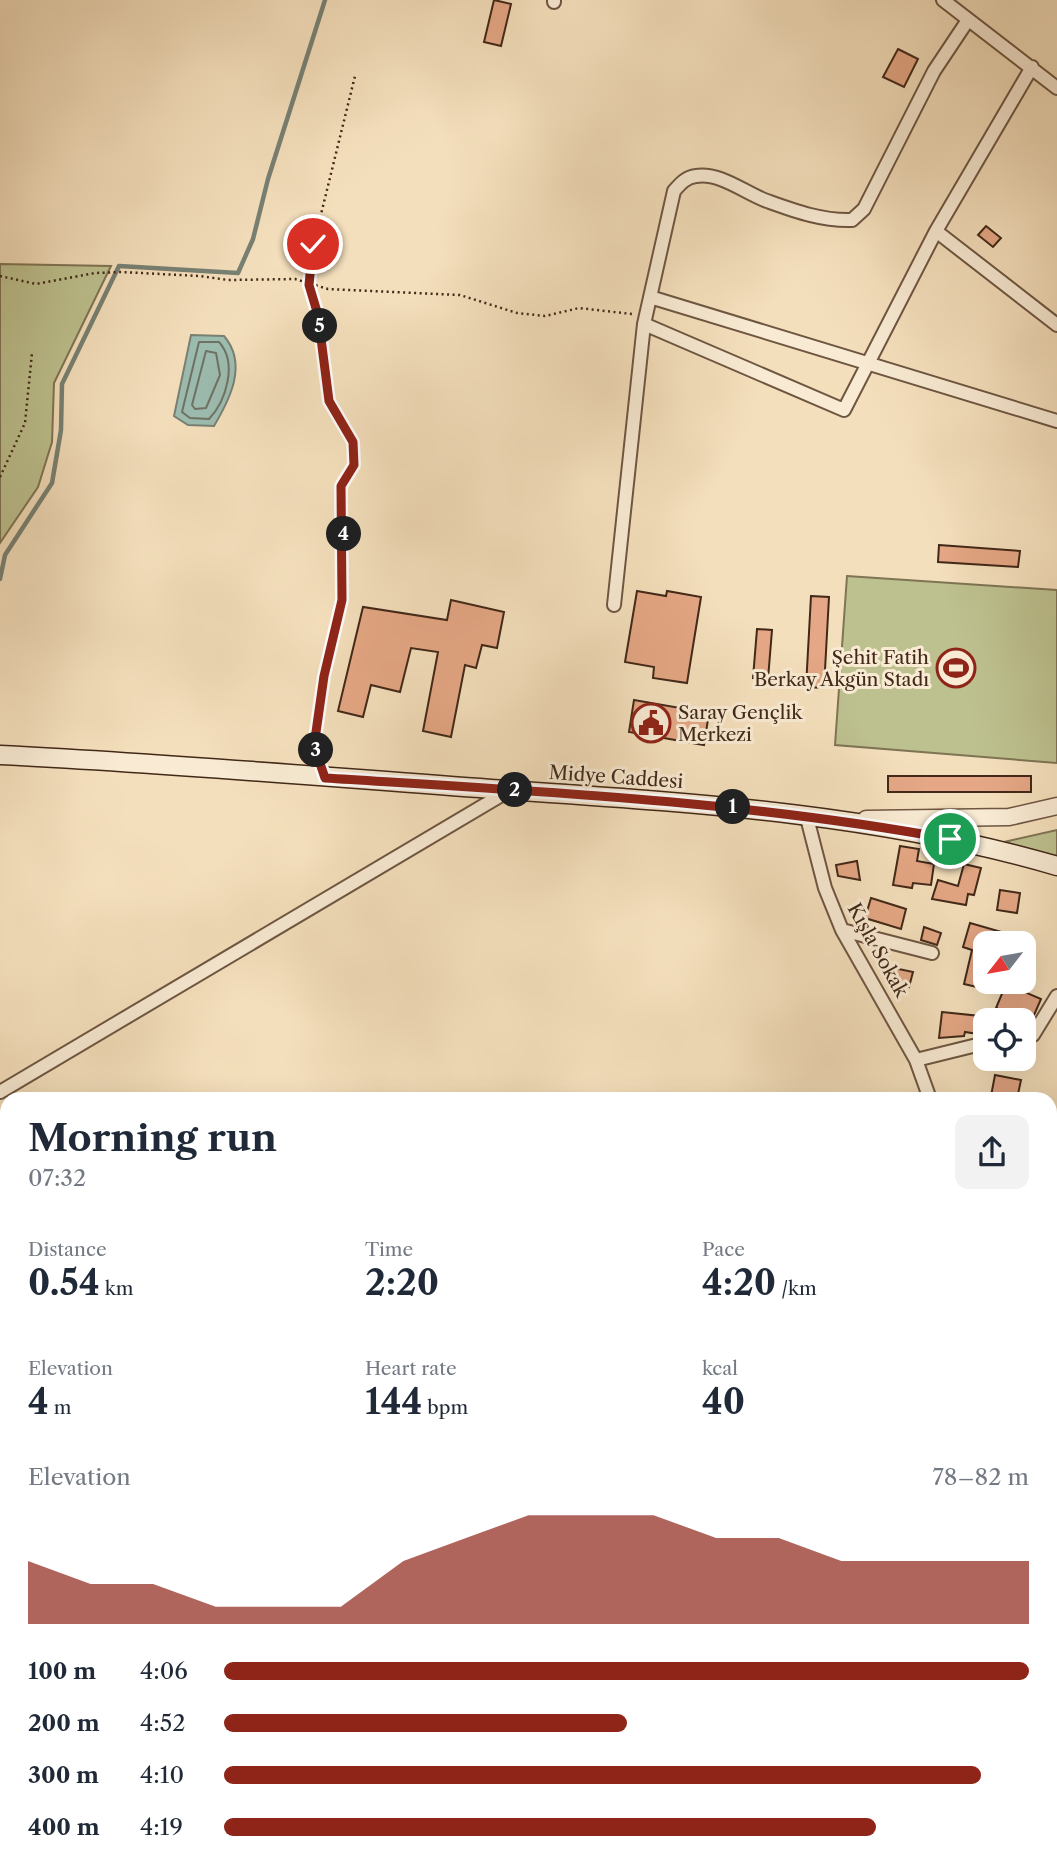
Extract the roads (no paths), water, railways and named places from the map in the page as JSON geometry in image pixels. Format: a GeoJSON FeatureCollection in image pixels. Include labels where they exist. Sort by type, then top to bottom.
{"type":"FeatureCollection","features":[{"type":"Feature","properties":{"kind":"main road","name":"Midye Caddesi"},"geometry":{"type":"LineString","coordinates":[[0,755],[510,790],[806,814],[950,839],[1057,866]]}},
{"type":"Feature","properties":{"kind":"street"},"geometry":{"type":"LineString","coordinates":[[943,0],[1057,88]]}},
{"type":"Feature","properties":{"kind":"street"},"geometry":{"type":"LineString","coordinates":[[614,605],[645,319],[674,191],[684,180],[695,176],[713,177],[766,200],[830,220],[852,220],[864,209],[934,71],[968,20]]}},
{"type":"Feature","properties":{"kind":"street"},"geometry":{"type":"LineString","coordinates":[[645,319],[844,410],[936,231],[1032,67]]}},
{"type":"Feature","properties":{"kind":"street"},"geometry":{"type":"LineString","coordinates":[[936,231],[1057,325]]}},
{"type":"Feature","properties":{"kind":"street"},"geometry":{"type":"LineString","coordinates":[[650,297],[1057,421]]}},
{"type":"Feature","properties":{"kind":"street"},"geometry":{"type":"LineString","coordinates":[[0,1091],[510,790]]}},
{"type":"Feature","properties":{"kind":"street"},"geometry":{"type":"LineString","coordinates":[[846,820],[1009,817],[1057,806]]}},
{"type":"Feature","properties":{"kind":"street","name":"Kışla Sokak"},"geometry":{"type":"LineString","coordinates":[[806,814],[825,888],[842,930],[916,1060],[927,1092]]}},
{"type":"Feature","properties":{"kind":"street"},"geometry":{"type":"LineString","coordinates":[[842,930],[932,953]]}},
{"type":"Feature","properties":{"kind":"street"},"geometry":{"type":"LineString","coordinates":[[1036,1030],[1057,996]]}},
{"type":"Feature","properties":{"kind":"street"},"geometry":{"type":"LineString","coordinates":[[916,1060],[973,1046]]}},
{"type":"Feature","properties":{"kind":"water"},"geometry":{"type":"Polygon","coordinates":[[[191,335],[224,336],[235,358],[236,370],[231,393],[214,426],[188,425],[174,416],[191,335]]]}},
{"type":"Feature","properties":{"kind":"waterway"},"geometry":{"type":"LineString","coordinates":[[0,579],[5,555],[52,483],[61,430],[62,384],[119,266],[238,273],[253,239],[268,179],[325,0]]}},
{"type":"Feature","properties":{"kind":"place","name":"Şehit Fatih Berkay Akgün Stadı"},"geometry":{"type":"Point","coordinates":[956,668]}},
{"type":"Feature","properties":{"kind":"place","name":"Saray Gençlik Merkezi"},"geometry":{"type":"Point","coordinates":[651,723]}}]}
